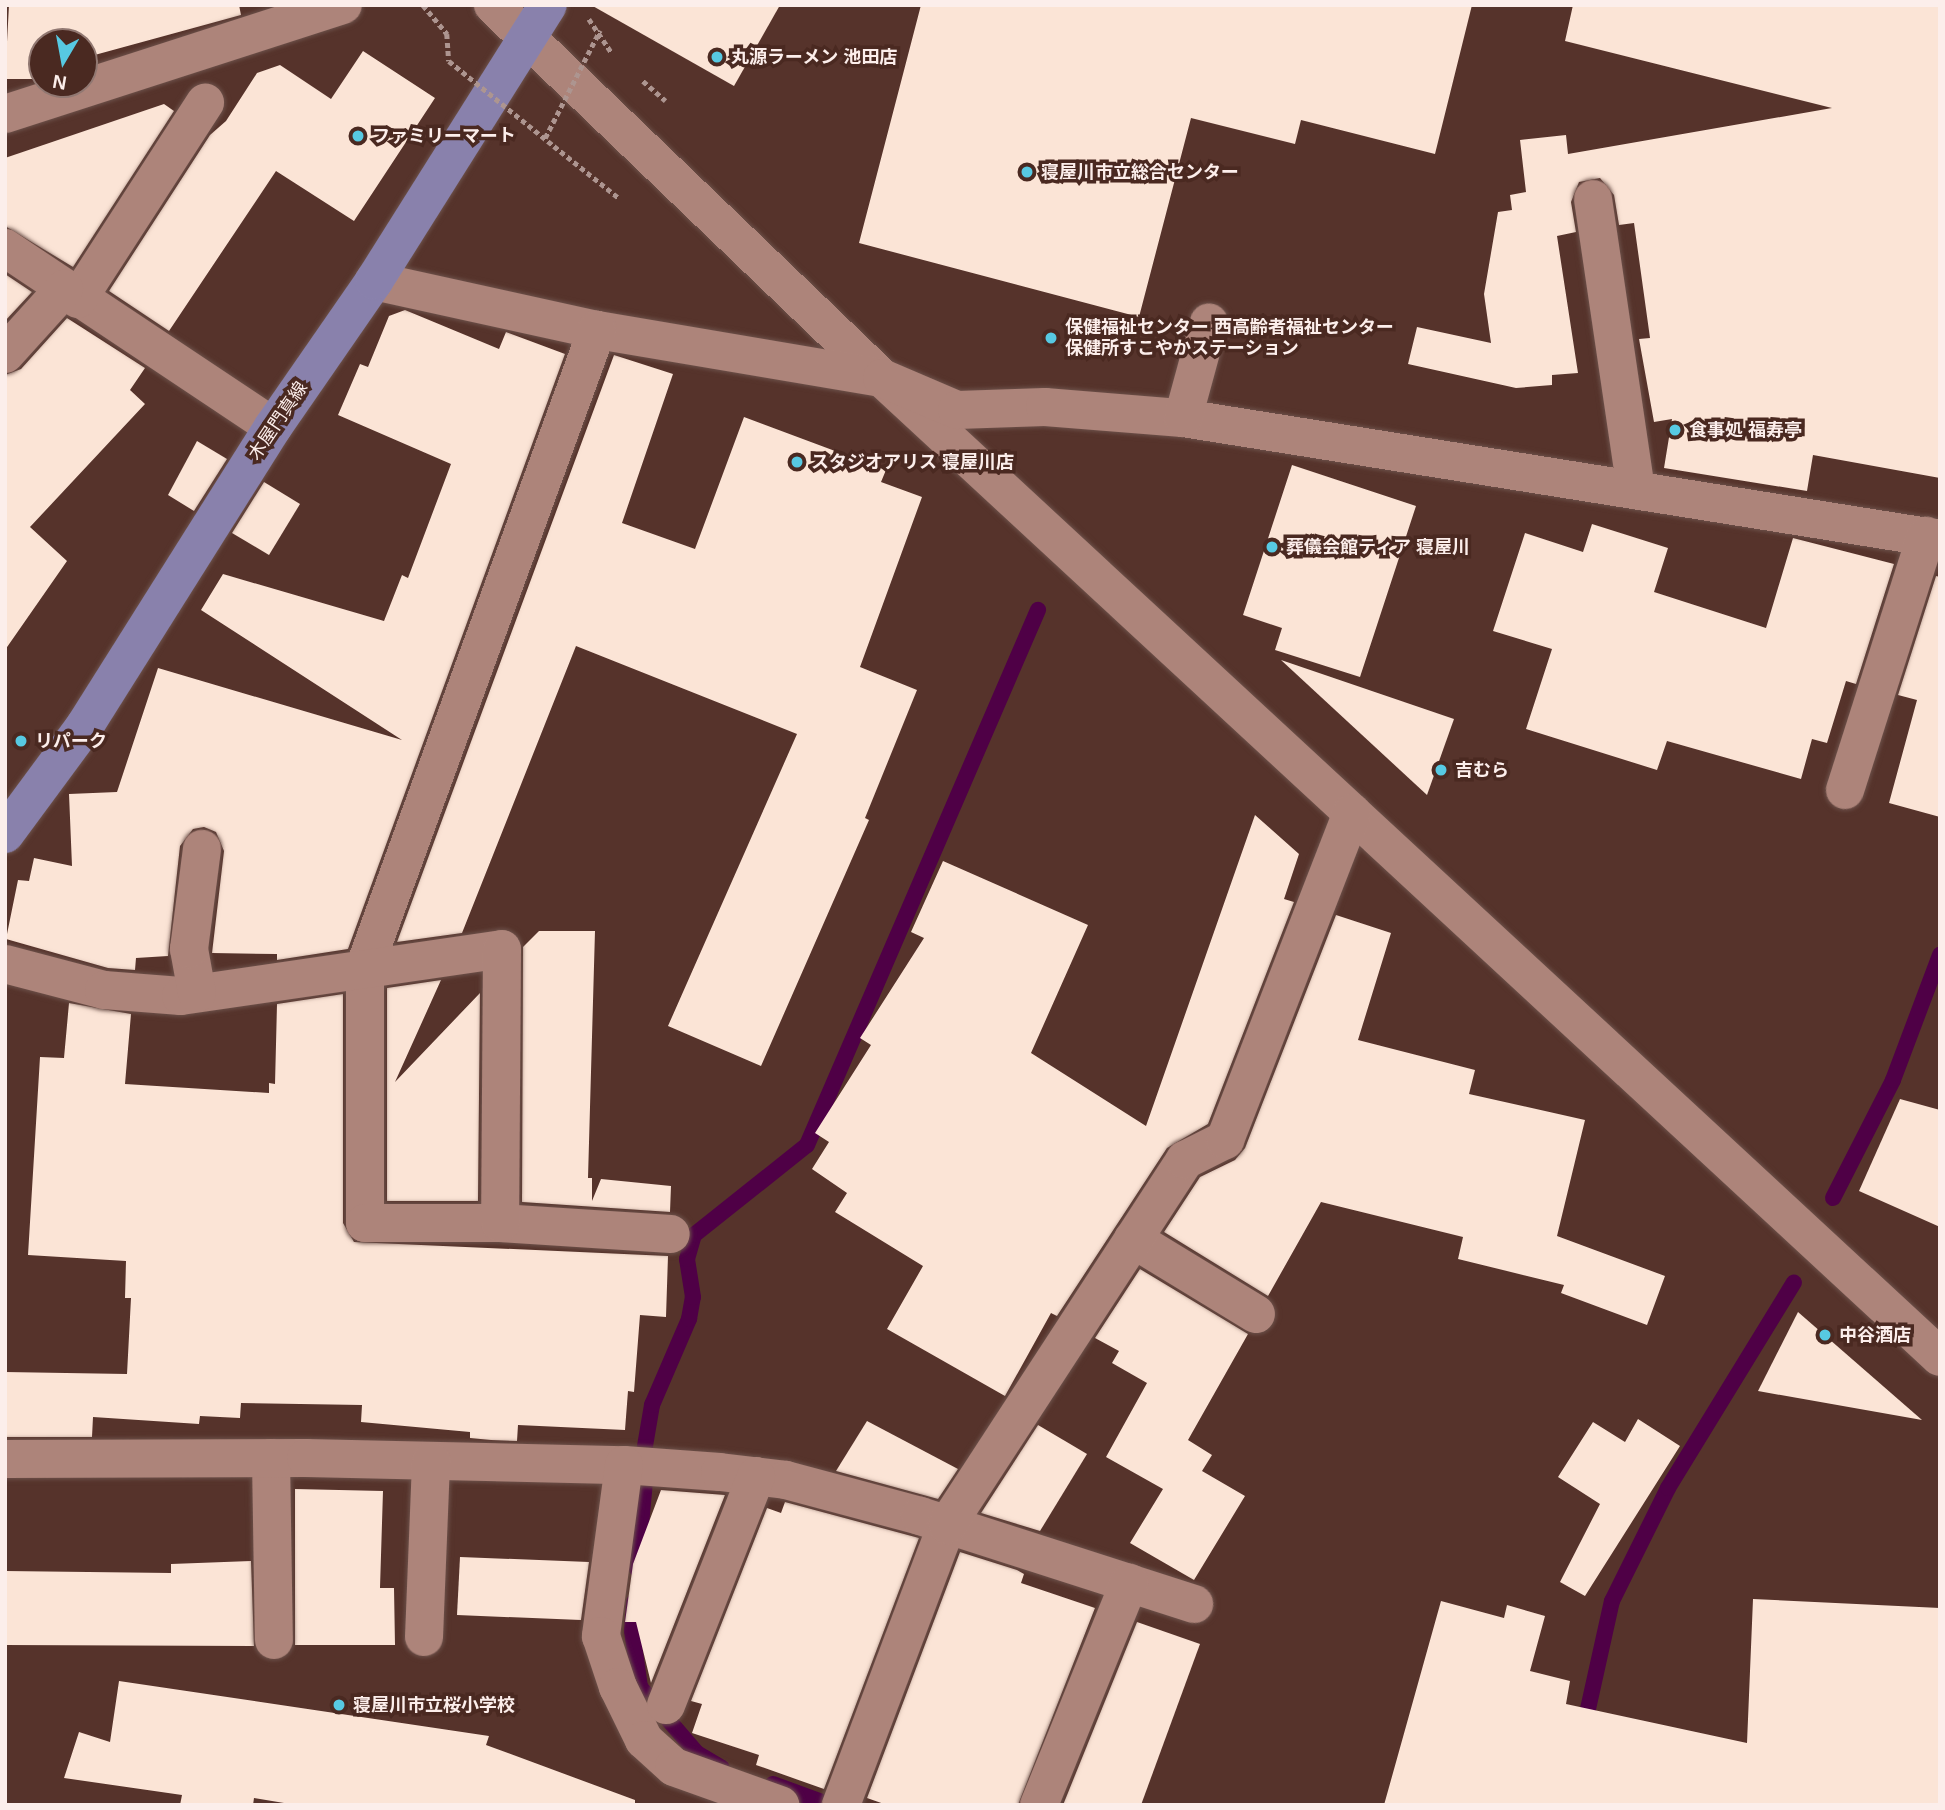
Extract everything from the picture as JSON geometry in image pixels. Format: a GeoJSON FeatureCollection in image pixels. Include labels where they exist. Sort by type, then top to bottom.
{"type":"FeatureCollection","features":[{"type":"Feature","properties":{"kind":"main road","name":"木屋門真線"},"geometry":{"type":"LineString","coordinates":[[5,834],[84,727],[273,427],[374,281],[539,21]]}},
{"type":"Feature","properties":{"kind":"street"},"geometry":{"type":"LineString","coordinates":[[5,114],[343,5]]}},
{"type":"Feature","properties":{"kind":"street"},"geometry":{"type":"LineString","coordinates":[[493,5],[539,21],[883,378],[1940,1357]]}},
{"type":"Feature","properties":{"kind":"street"},"geometry":{"type":"LineString","coordinates":[[5,354],[71,294],[205,103]]}},
{"type":"Feature","properties":{"kind":"street"},"geometry":{"type":"LineString","coordinates":[[1593,199],[1636,490]]}},
{"type":"Feature","properties":{"kind":"street"},"geometry":{"type":"LineString","coordinates":[[5,247],[71,294],[273,427]]}},
{"type":"Feature","properties":{"kind":"street"},"geometry":{"type":"LineString","coordinates":[[374,281],[597,330],[883,378],[957,410],[1045,407],[1183,418],[1933,538],[1845,790]]}},
{"type":"Feature","properties":{"kind":"street"},"geometry":{"type":"LineString","coordinates":[[1183,418],[1209,322]]}},
{"type":"Feature","properties":{"kind":"street"},"geometry":{"type":"LineString","coordinates":[[597,330],[365,966],[365,1223],[500,1223],[671,1234]]}},
{"type":"Feature","properties":{"kind":"street"},"geometry":{"type":"LineString","coordinates":[[843,1799],[947,1525],[1185,1160],[1225,1140],[1352,813]]}},
{"type":"Feature","properties":{"kind":"street"},"geometry":{"type":"LineString","coordinates":[[197,993],[189,948],[202,849]]}},
{"type":"Feature","properties":{"kind":"street"},"geometry":{"type":"LineString","coordinates":[[5,964],[104,990],[181,996],[365,966],[502,949],[500,1223]]}},
{"type":"Feature","properties":{"kind":"street"},"geometry":{"type":"LineString","coordinates":[[1133,1239],[1256,1314]]}},
{"type":"Feature","properties":{"kind":"street"},"geometry":{"type":"LineString","coordinates":[[271,1458],[274,1640]]}},
{"type":"Feature","properties":{"kind":"street"},"geometry":{"type":"LineString","coordinates":[[5,1459],[271,1458],[624,1465],[757,1476],[786,1480],[947,1525],[1194,1604]]}},
{"type":"Feature","properties":{"kind":"street"},"geometry":{"type":"LineString","coordinates":[[424,1636],[431,1461]]}},
{"type":"Feature","properties":{"kind":"street"},"geometry":{"type":"LineString","coordinates":[[624,1465],[601,1636],[618,1687],[644,1740],[674,1767],[779,1805]]}},
{"type":"Feature","properties":{"kind":"street"},"geometry":{"type":"LineString","coordinates":[[666,1704],[757,1476]]}},
{"type":"Feature","properties":{"kind":"street"},"geometry":{"type":"LineString","coordinates":[[1039,1805],[1129,1583]]}},
{"type":"Feature","properties":{"kind":"path"},"geometry":{"type":"LineString","coordinates":[[423,5],[447,34],[449,61],[619,198]]}},
{"type":"Feature","properties":{"kind":"path"},"geometry":{"type":"LineString","coordinates":[[545,138],[600,30]]}},
{"type":"Feature","properties":{"kind":"building"},"geometry":{"type":"Polygon","coordinates":[[[9,5],[239,5],[241,15],[98,54],[98,28],[28,28],[28,79],[5,79],[9,5]]]}},
{"type":"Feature","properties":{"kind":"building","name":"丸源ラーメン 池田店"},"geometry":{"type":"Polygon","coordinates":[[[591,5],[780,5],[734,86],[591,5]]]}},
{"type":"Feature","properties":{"kind":"building"},"geometry":{"type":"Polygon","coordinates":[[[921,5],[1472,5],[1435,154],[1301,120],[1295,144],[1191,118],[1139,317],[859,243],[921,5]]]}},
{"type":"Feature","properties":{"kind":"building"},"geometry":{"type":"Polygon","coordinates":[[[1573,5],[1940,5],[1940,478],[1813,455],[1807,491],[1664,468],[1672,419],[1654,422],[1639,339],[1650,338],[1634,223],[1619,225],[1614,195],[1600,178],[1579,182],[1571,202],[1576,232],[1557,236],[1578,373],[1552,375],[1552,385],[1516,388],[1408,364],[1417,327],[1491,343],[1484,294],[1498,212],[1512,210],[1510,195],[1526,192],[1520,140],[1566,135],[1568,154],[1832,108],[1565,41],[1573,5]]]}},
{"type":"Feature","properties":{"kind":"building"},"geometry":{"type":"Polygon","coordinates":[[[363,51],[435,98],[354,221],[276,171],[169,331],[109,291],[210,135],[226,121],[257,73],[280,65],[331,99],[363,51]]]}},
{"type":"Feature","properties":{"kind":"building"},"geometry":{"type":"Polygon","coordinates":[[[164,104],[174,111],[73,267],[5,226],[5,158],[164,104]]]}},
{"type":"Feature","properties":{"kind":"building"},"geometry":{"type":"Polygon","coordinates":[[[5,274],[32,292],[5,321],[5,274]]]}},
{"type":"Feature","properties":{"kind":"building"},"geometry":{"type":"Polygon","coordinates":[[[405,310],[499,349],[506,332],[565,354],[348,949],[277,960],[277,954],[212,953],[224,851],[216,832],[204,827],[193,829],[180,846],[168,956],[136,958],[135,970],[108,968],[6,939],[18,880],[29,881],[34,858],[72,866],[69,794],[117,792],[158,668],[402,740],[201,610],[223,574],[384,621],[402,575],[408,578],[451,464],[338,415],[360,364],[368,367],[389,316],[405,310]]]}},
{"type":"Feature","properties":{"kind":"building"},"geometry":{"type":"Polygon","coordinates":[[[67,318],[145,368],[130,390],[145,404],[30,527],[67,561],[5,650],[5,375],[21,369],[67,318]]]}},
{"type":"Feature","properties":{"kind":"building"},"geometry":{"type":"Polygon","coordinates":[[[614,355],[673,374],[622,523],[695,549],[744,417],[886,470],[881,482],[922,497],[860,667],[917,690],[865,818],[869,820],[761,1066],[668,1026],[797,734],[576,646],[462,933],[397,942],[614,355]]]}},
{"type":"Feature","properties":{"kind":"building"},"geometry":{"type":"Polygon","coordinates":[[[197,441],[227,459],[194,511],[168,495],[197,441]]]}},
{"type":"Feature","properties":{"kind":"building"},"geometry":{"type":"Polygon","coordinates":[[[1292,465],[1416,506],[1360,677],[1275,650],[1282,628],[1243,615],[1292,465]]]}},
{"type":"Feature","properties":{"kind":"building"},"geometry":{"type":"Polygon","coordinates":[[[264,482],[300,504],[269,555],[232,533],[264,482]]]}},
{"type":"Feature","properties":{"kind":"building"},"geometry":{"type":"Polygon","coordinates":[[[1592,524],[1668,548],[1654,592],[1766,628],[1793,538],[1894,564],[1856,684],[1846,681],[1827,743],[1812,739],[1801,779],[1667,741],[1657,770],[1526,729],[1552,649],[1493,631],[1525,533],[1583,552],[1592,524]]]}},
{"type":"Feature","properties":{"kind":"building"},"geometry":{"type":"Polygon","coordinates":[[[1936,576],[1940,577],[1940,817],[1889,803],[1917,700],[1898,695],[1936,576]]]}},
{"type":"Feature","properties":{"kind":"building"},"geometry":{"type":"Polygon","coordinates":[[[1281,660],[1454,719],[1427,795],[1281,660]]]}},
{"type":"Feature","properties":{"kind":"building"},"geometry":{"type":"Polygon","coordinates":[[[1255,815],[1299,854],[1284,899],[1294,902],[1208,1124],[1167,1148],[1057,1316],[1051,1313],[1005,1396],[887,1329],[923,1266],[835,1212],[847,1193],[812,1169],[829,1142],[815,1133],[871,1045],[860,1038],[924,938],[911,932],[943,861],[1088,925],[1031,1053],[1146,1126],[1255,815]]]}},
{"type":"Feature","properties":{"kind":"building"},"geometry":{"type":"Polygon","coordinates":[[[1336,915],[1391,933],[1358,1040],[1475,1070],[1469,1094],[1585,1120],[1557,1236],[1665,1276],[1647,1325],[1561,1293],[1564,1285],[1458,1259],[1463,1237],[1321,1202],[1268,1296],[1164,1232],[1200,1177],[1235,1160],[1245,1148],[1336,915]]]}},
{"type":"Feature","properties":{"kind":"building"},"geometry":{"type":"Polygon","coordinates":[[[539,931],[595,931],[588,1178],[592,1178],[592,1201],[601,1179],[671,1186],[670,1212],[522,1202],[523,947],[539,931]]]}},
{"type":"Feature","properties":{"kind":"building"},"geometry":{"type":"Polygon","coordinates":[[[441,980],[395,1082],[480,993],[478,1201],[387,1201],[387,988],[441,980]]]}},
{"type":"Feature","properties":{"kind":"building"},"geometry":{"type":"Polygon","coordinates":[[[343,994],[343,1223],[354,1242],[668,1256],[666,1317],[640,1315],[634,1392],[628,1391],[625,1430],[518,1425],[517,1441],[491,1440],[470,1438],[470,1432],[361,1422],[362,1405],[241,1403],[240,1418],[200,1416],[199,1424],[93,1417],[92,1437],[5,1437],[5,1372],[127,1374],[131,1298],[125,1298],[126,1261],[28,1255],[40,1057],[64,1058],[69,1003],[131,1014],[125,1084],[269,1093],[269,1083],[275,1084],[277,1004],[343,994]]]}},
{"type":"Feature","properties":{"kind":"building"},"geometry":{"type":"Polygon","coordinates":[[[1900,1099],[1940,1110],[1940,1227],[1859,1191],[1900,1099]]]}},
{"type":"Feature","properties":{"kind":"building"},"geometry":{"type":"Polygon","coordinates":[[[1140,1269],[1248,1334],[1188,1440],[1212,1455],[1202,1471],[1245,1496],[1194,1580],[1130,1543],[1163,1489],[1106,1457],[1147,1383],[1112,1363],[1119,1351],[1095,1338],[1140,1269]]]}},
{"type":"Feature","properties":{"kind":"building"},"geometry":{"type":"Polygon","coordinates":[[[1798,1312],[1922,1420],[1758,1391],[1798,1312]]]}},
{"type":"Feature","properties":{"kind":"building"},"geometry":{"type":"Polygon","coordinates":[[[1638,1419],[1680,1446],[1585,1596],[1560,1582],[1600,1504],[1558,1477],[1593,1422],[1625,1442],[1638,1419]]]}},
{"type":"Feature","properties":{"kind":"building"},"geometry":{"type":"Polygon","coordinates":[[[867,1421],[958,1469],[938,1499],[836,1471],[867,1421]]]}},
{"type":"Feature","properties":{"kind":"building"},"geometry":{"type":"Polygon","coordinates":[[[1038,1425],[1087,1454],[1040,1531],[981,1513],[1038,1425]]]}},
{"type":"Feature","properties":{"kind":"building"},"geometry":{"type":"Polygon","coordinates":[[[295,1489],[383,1491],[380,1588],[394,1588],[395,1645],[295,1645],[295,1489]]]}},
{"type":"Feature","properties":{"kind":"building"},"geometry":{"type":"Polygon","coordinates":[[[661,1490],[725,1495],[651,1683],[636,1622],[625,1622],[633,1564],[661,1490]]]}},
{"type":"Feature","properties":{"kind":"building"},"geometry":{"type":"Polygon","coordinates":[[[785,1502],[919,1538],[824,1789],[756,1765],[759,1755],[692,1733],[702,1704],[691,1701],[767,1508],[781,1513],[785,1502]]]}},
{"type":"Feature","properties":{"kind":"building"},"geometry":{"type":"Polygon","coordinates":[[[960,1552],[1017,1570],[1024,1574],[1021,1583],[1095,1608],[1018,1805],[887,1805],[867,1798],[960,1552]]]}},
{"type":"Feature","properties":{"kind":"building"},"geometry":{"type":"Polygon","coordinates":[[[460,1557],[589,1562],[581,1620],[457,1615],[460,1557]]]}},
{"type":"Feature","properties":{"kind":"building"},"geometry":{"type":"Polygon","coordinates":[[[251,1561],[254,1646],[5,1645],[5,1571],[171,1573],[171,1564],[251,1561]]]}},
{"type":"Feature","properties":{"kind":"building"},"geometry":{"type":"Polygon","coordinates":[[[1753,1599],[1940,1608],[1940,1805],[1384,1805],[1441,1601],[1504,1618],[1507,1605],[1545,1616],[1530,1671],[1570,1681],[1566,1704],[1747,1743],[1753,1599]]]}},
{"type":"Feature","properties":{"kind":"building"},"geometry":{"type":"Polygon","coordinates":[[[1137,1622],[1200,1644],[1141,1805],[1063,1805],[1137,1622]]]}},
{"type":"Feature","properties":{"kind":"building"},"geometry":{"type":"Polygon","coordinates":[[[119,1681],[489,1736],[486,1745],[635,1800],[635,1805],[296,1805],[254,1798],[253,1805],[180,1805],[182,1795],[64,1778],[79,1732],[110,1742],[119,1681]]]}},
{"type":"Feature","properties":{"kind":"waterway"},"geometry":{"type":"LineString","coordinates":[[645,1446],[652,1405],[689,1319],[693,1297],[687,1259],[694,1235],[807,1145],[1038,610]]}},
{"type":"Feature","properties":{"kind":"waterway"},"geometry":{"type":"LineString","coordinates":[[1833,1198],[1893,1080],[1940,955]]}},
{"type":"Feature","properties":{"kind":"waterway"},"geometry":{"type":"LineString","coordinates":[[1584,1727],[1612,1601],[1668,1488],[1794,1282]]}},
{"type":"Feature","properties":{"kind":"waterway"},"geometry":{"type":"LineString","coordinates":[[637,1569],[645,1481]]}},
{"type":"Feature","properties":{"kind":"waterway"},"geometry":{"type":"LineString","coordinates":[[634,1602],[632,1631],[640,1687],[697,1753],[722,1768]]}},
{"type":"Feature","properties":{"kind":"waterway"},"geometry":{"type":"LineString","coordinates":[[773,1784],[830,1805]]}},
{"type":"Feature","properties":{"kind":"place","name":"丸源ラーメン 池田店"},"geometry":{"type":"Point","coordinates":[717,57]}},
{"type":"Feature","properties":{"kind":"place","name":"ファミリーマート"},"geometry":{"type":"Point","coordinates":[358,136]}},
{"type":"Feature","properties":{"kind":"place","name":"寝屋川市立総合センター"},"geometry":{"type":"Point","coordinates":[1027,172]}},
{"type":"Feature","properties":{"kind":"place","name":"保健福祉センター 西高齢者福祉センター 保健所すこやかステーション"},"geometry":{"type":"Point","coordinates":[1051,338]}},
{"type":"Feature","properties":{"kind":"place","name":"食事処 福寿亭"},"geometry":{"type":"Point","coordinates":[1675,430]}},
{"type":"Feature","properties":{"kind":"place","name":"スタジオアリス 寝屋川店"},"geometry":{"type":"Point","coordinates":[797,462]}},
{"type":"Feature","properties":{"kind":"place","name":"葬儀会館ティア 寝屋川"},"geometry":{"type":"Point","coordinates":[1272,547]}},
{"type":"Feature","properties":{"kind":"place","name":"リパーク"},"geometry":{"type":"Point","coordinates":[21,741]}},
{"type":"Feature","properties":{"kind":"place","name":"吉むら"},"geometry":{"type":"Point","coordinates":[1441,770]}},
{"type":"Feature","properties":{"kind":"place","name":"中谷酒店"},"geometry":{"type":"Point","coordinates":[1825,1335]}},
{"type":"Feature","properties":{"kind":"place","name":"寝屋川市立桜小学校"},"geometry":{"type":"Point","coordinates":[339,1705]}}]}
